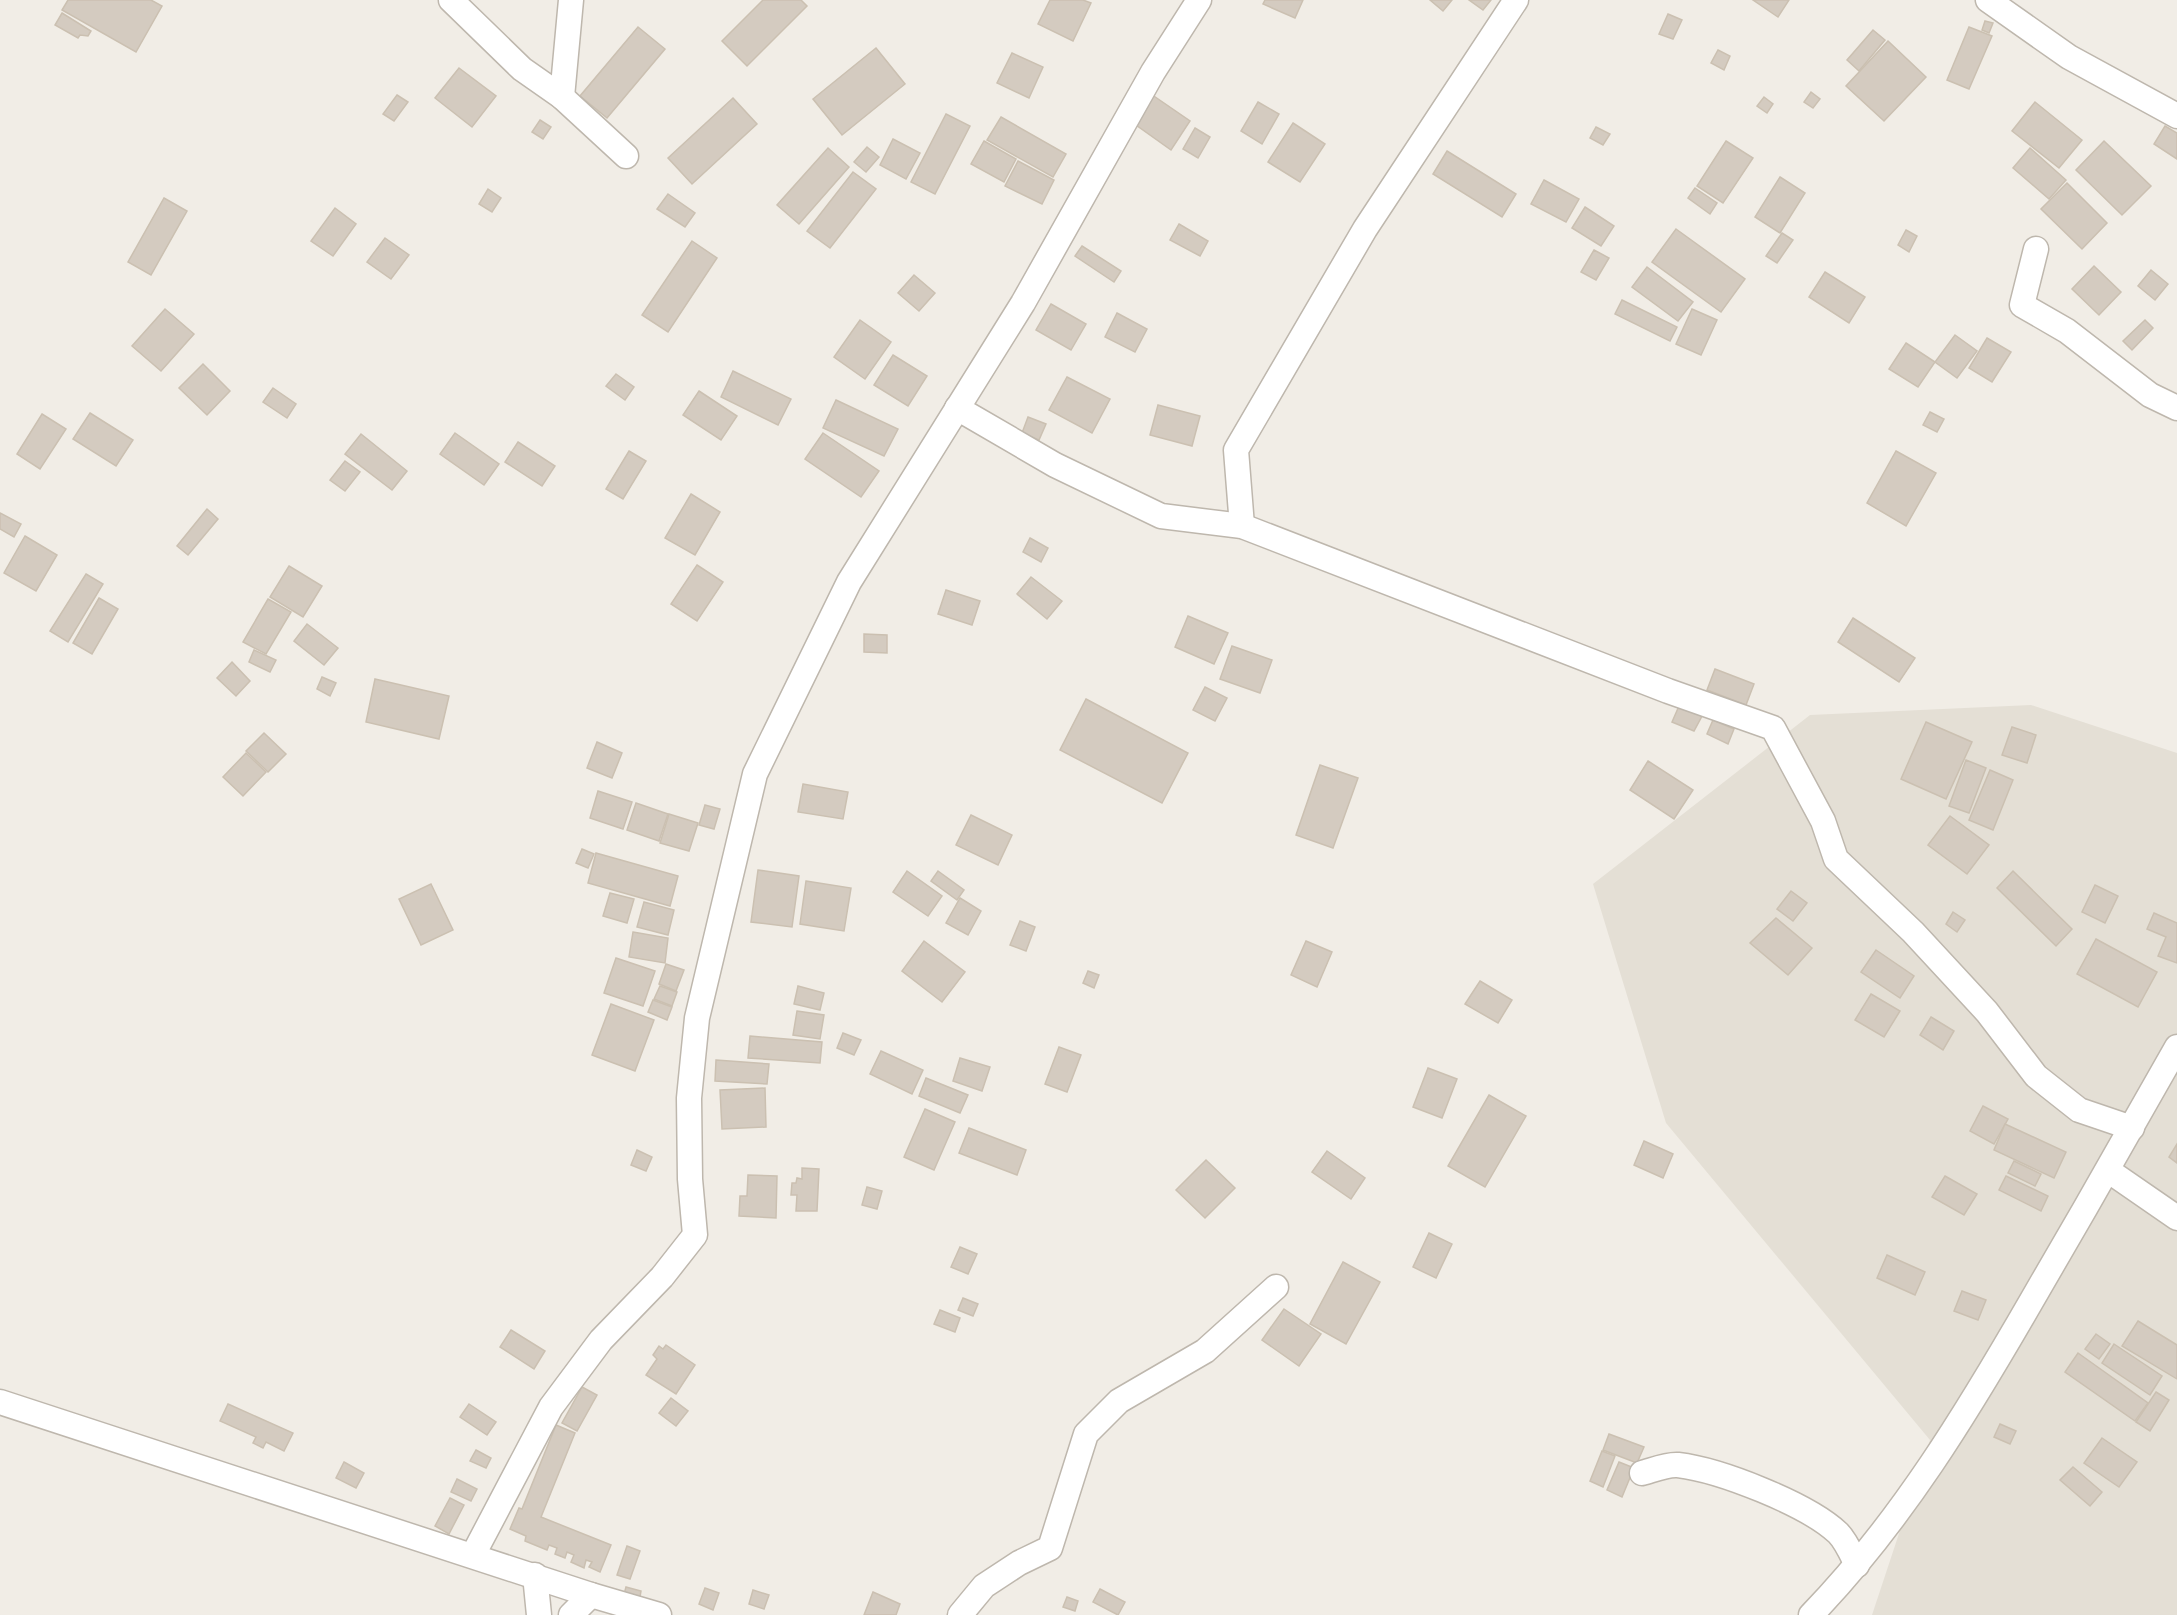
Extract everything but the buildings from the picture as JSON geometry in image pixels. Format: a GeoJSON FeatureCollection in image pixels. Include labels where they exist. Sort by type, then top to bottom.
{"type":"FeatureCollection","features":[{"type":"Feature","properties":{"kind":"street"},"geometry":{"type":"LineString","coordinates":[[451,0],[522,69],[562,97],[626,156]]}},
{"type":"Feature","properties":{"kind":"street"},"geometry":{"type":"LineString","coordinates":[[562,97],[571,0]]}},
{"type":"Feature","properties":{"kind":"street"},"geometry":{"type":"LineString","coordinates":[[473,1555],[551,1407],[601,1341],[662,1277],[695,1235],[690,1179],[689,1098],[698,1018],[755,774],[849,582],[1023,303],[1153,72],[1199,0]]}},
{"type":"Feature","properties":{"kind":"street"},"geometry":{"type":"LineString","coordinates":[[1242,526],[1236,450],[1365,229],[1516,0]]}},
{"type":"Feature","properties":{"kind":"street"},"geometry":{"type":"LineString","coordinates":[[1988,0],[2069,57],[2177,116]]}},
{"type":"Feature","properties":{"kind":"street"},"geometry":{"type":"LineString","coordinates":[[2036,249],[2022,305],[2067,331],[2150,395],[2177,408]]}},
{"type":"Feature","properties":{"kind":"street"},"geometry":{"type":"LineString","coordinates":[[957,408],[1055,465],[1161,516],[1242,526],[1668,691],[1773,728],[1823,821],[1836,859],[1913,932],[1987,1012],[2036,1076],[2079,1110],[2132,1128]]}},
{"type":"Feature","properties":{"kind":"street"},"geometry":{"type":"LineString","coordinates":[[1811,1615],[1857,1565],[1939,1453],[1988,1378],[2109,1171],[2177,1047]]}},
{"type":"Feature","properties":{"kind":"street"},"geometry":{"type":"LineString","coordinates":[[2109,1171],[2177,1218]]}},
{"type":"Feature","properties":{"kind":"street"},"geometry":{"type":"LineString","coordinates":[[960,1615],[984,1586],[1019,1563],[1050,1548],[1086,1434],[1119,1401],[1204,1352],[1276,1287]]}},
{"type":"Feature","properties":{"kind":"street"},"geometry":{"type":"LineString","coordinates":[[0,1402],[591,1595],[659,1615]]}},
{"type":"Feature","properties":{"kind":"street"},"geometry":{"type":"LineString","coordinates":[[1642,1473],[1675,1464],[1711,1472],[1758,1490],[1805,1511],[1839,1534],[1857,1565]]}},
{"type":"Feature","properties":{"kind":"street"},"geometry":{"type":"LineString","coordinates":[[535,1575],[539,1615]]}},
{"type":"Feature","properties":{"kind":"street"},"geometry":{"type":"LineString","coordinates":[[571,1615],[591,1595]]}},
{"type":"Feature","properties":{"kind":"shaded area"},"geometry":{"type":"Polygon","coordinates":[[[2031,705],[2177,753],[2177,1615],[1872,1615],[1930,1440],[1666,1123],[1593,884],[1810,715],[2031,705]]]}}]}
